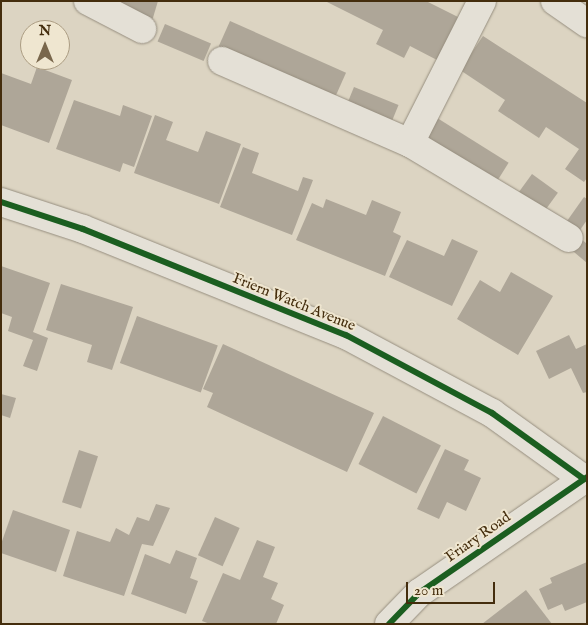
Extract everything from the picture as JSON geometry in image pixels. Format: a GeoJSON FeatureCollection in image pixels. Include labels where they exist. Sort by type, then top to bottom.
{"type":"FeatureCollection","features":[{"type":"Feature","properties":{"kind":"street"},"geometry":{"type":"LineString","coordinates":[[88,1],[142,29]]}},
{"type":"Feature","properties":{"kind":"street"},"geometry":{"type":"LineString","coordinates":[[410,143],[482,1]]}},
{"type":"Feature","properties":{"kind":"street"},"geometry":{"type":"LineString","coordinates":[[555,1],[587,23]]}},
{"type":"Feature","properties":{"kind":"street"},"geometry":{"type":"LineString","coordinates":[[222,61],[410,143],[569,238]]}},
{"type":"Feature","properties":{"kind":"street","name":"Friern Watch Avenue"},"geometry":{"type":"LineString","coordinates":[[1,202],[83,229],[346,335],[492,413],[585,478]]}},
{"type":"Feature","properties":{"kind":"street","name":"Friary Road"},"geometry":{"type":"LineString","coordinates":[[389,624],[419,593],[585,478]]}},
{"type":"Feature","properties":{"kind":"building"},"geometry":{"type":"Polygon","coordinates":[[[116,1],[158,1],[152,21],[116,1]]]}},
{"type":"Feature","properties":{"kind":"building"},"geometry":{"type":"Polygon","coordinates":[[[325,1],[426,1],[458,17],[437,60],[410,46],[404,58],[376,44],[383,30],[325,1]]]}},
{"type":"Feature","properties":{"kind":"building"},"geometry":{"type":"Polygon","coordinates":[[[230,21],[346,73],[335,98],[219,47],[230,21]]]}},
{"type":"Feature","properties":{"kind":"building"},"geometry":{"type":"Polygon","coordinates":[[[165,24],[211,44],[204,61],[158,41],[165,24]]]}},
{"type":"Feature","properties":{"kind":"building"},"geometry":{"type":"Polygon","coordinates":[[[483,36],[587,103],[587,178],[584,182],[565,169],[579,149],[546,127],[539,138],[498,111],[505,100],[460,70],[483,36]]]}},
{"type":"Feature","properties":{"kind":"building"},"geometry":{"type":"Polygon","coordinates":[[[36,70],[45,70],[72,80],[49,143],[1,125],[1,73],[31,84],[36,70]]]}},
{"type":"Feature","properties":{"kind":"building"},"geometry":{"type":"Polygon","coordinates":[[[354,87],[399,105],[391,123],[347,105],[354,87]]]}},
{"type":"Feature","properties":{"kind":"building"},"geometry":{"type":"Polygon","coordinates":[[[74,100],[120,116],[123,105],[152,116],[134,167],[123,163],[120,172],[56,149],[74,100]]]}},
{"type":"Feature","properties":{"kind":"building"},"geometry":{"type":"Polygon","coordinates":[[[155,115],[173,122],[166,140],[198,152],[206,131],[241,144],[219,204],[134,173],[155,115]]]}},
{"type":"Feature","properties":{"kind":"building"},"geometry":{"type":"Polygon","coordinates":[[[434,116],[509,163],[494,186],[420,139],[434,116]]]}},
{"type":"Feature","properties":{"kind":"building"},"geometry":{"type":"Polygon","coordinates":[[[243,147],[259,153],[252,173],[298,191],[303,177],[313,180],[292,235],[220,207],[243,147]]]}},
{"type":"Feature","properties":{"kind":"building"},"geometry":{"type":"Polygon","coordinates":[[[532,174],[558,193],[543,214],[517,195],[532,174]]]}},
{"type":"Feature","properties":{"kind":"building"},"geometry":{"type":"Polygon","coordinates":[[[584,197],[587,199],[587,220],[580,230],[567,221],[584,197]]]}},
{"type":"Feature","properties":{"kind":"building"},"geometry":{"type":"Polygon","coordinates":[[[326,199],[366,215],[372,200],[401,212],[393,232],[401,236],[385,276],[296,240],[312,203],[323,208],[326,199]]]}},
{"type":"Feature","properties":{"kind":"building"},"geometry":{"type":"Polygon","coordinates":[[[578,236],[587,244],[587,263],[568,247],[578,236]]]}},
{"type":"Feature","properties":{"kind":"building"},"geometry":{"type":"Polygon","coordinates":[[[452,239],[478,251],[452,306],[389,277],[407,240],[444,256],[452,239]]]}},
{"type":"Feature","properties":{"kind":"building"},"geometry":{"type":"Polygon","coordinates":[[[1,266],[50,283],[33,332],[48,338],[37,371],[23,366],[33,340],[8,331],[12,317],[1,313],[1,266]]]}},
{"type":"Feature","properties":{"kind":"building"},"geometry":{"type":"Polygon","coordinates":[[[511,272],[553,296],[518,355],[457,319],[480,280],[500,292],[511,272]]]}},
{"type":"Feature","properties":{"kind":"building"},"geometry":{"type":"Polygon","coordinates":[[[61,284],[133,307],[112,370],[87,362],[92,345],[46,330],[61,284]]]}},
{"type":"Feature","properties":{"kind":"building"},"geometry":{"type":"Polygon","coordinates":[[[137,316],[218,345],[201,392],[120,363],[137,316]]]}},
{"type":"Feature","properties":{"kind":"building"},"geometry":{"type":"Polygon","coordinates":[[[569,335],[576,349],[587,344],[587,392],[583,393],[571,368],[549,379],[536,351],[569,335]]]}},
{"type":"Feature","properties":{"kind":"building"},"geometry":{"type":"Polygon","coordinates":[[[223,344],[374,413],[347,472],[207,407],[213,393],[203,389],[223,344]]]}},
{"type":"Feature","properties":{"kind":"building"},"geometry":{"type":"Polygon","coordinates":[[[1,394],[16,398],[10,418],[1,415],[1,394]]]}},
{"type":"Feature","properties":{"kind":"building"},"geometry":{"type":"Polygon","coordinates":[[[383,416],[441,446],[416,494],[358,464],[383,416]]]}},
{"type":"Feature","properties":{"kind":"building"},"geometry":{"type":"Polygon","coordinates":[[[445,449],[469,460],[464,470],[481,478],[466,511],[447,502],[439,519],[417,509],[445,449]]]}},
{"type":"Feature","properties":{"kind":"building"},"geometry":{"type":"Polygon","coordinates":[[[79,450],[98,456],[81,508],[62,502],[79,450]]]}},
{"type":"Feature","properties":{"kind":"building"},"geometry":{"type":"Polygon","coordinates":[[[156,504],[170,508],[153,546],[142,544],[124,596],[63,576],[77,531],[110,542],[116,528],[129,535],[137,517],[149,521],[156,504]]]}},
{"type":"Feature","properties":{"kind":"building"},"geometry":{"type":"Polygon","coordinates":[[[13,510],[70,530],[56,572],[1,553],[1,544],[13,510]]]}},
{"type":"Feature","properties":{"kind":"building"},"geometry":{"type":"Polygon","coordinates":[[[215,517],[240,528],[223,566],[198,555],[215,517]]]}},
{"type":"Feature","properties":{"kind":"building"},"geometry":{"type":"Polygon","coordinates":[[[257,540],[275,547],[263,577],[278,583],[271,599],[284,605],[276,624],[210,624],[202,621],[223,573],[240,580],[257,540]]]}},
{"type":"Feature","properties":{"kind":"building"},"geometry":{"type":"Polygon","coordinates":[[[176,550],[197,558],[190,578],[198,581],[186,614],[131,594],[145,554],[170,564],[176,550]]]}},
{"type":"Feature","properties":{"kind":"building"},"geometry":{"type":"Polygon","coordinates":[[[587,562],[587,602],[565,611],[562,604],[548,610],[539,589],[552,583],[550,578],[587,562]]]}},
{"type":"Feature","properties":{"kind":"building"},"geometry":{"type":"Polygon","coordinates":[[[526,590],[552,624],[482,624],[526,590]]]}},
{"type":"Feature","properties":{"kind":"cycle path"},"geometry":{"type":"LineString","coordinates":[[1,202],[83,229],[346,335],[492,413],[584,479]]}},
{"type":"Feature","properties":{"kind":"cycle path"},"geometry":{"type":"LineString","coordinates":[[389,624],[419,593],[587,477]]}}]}
